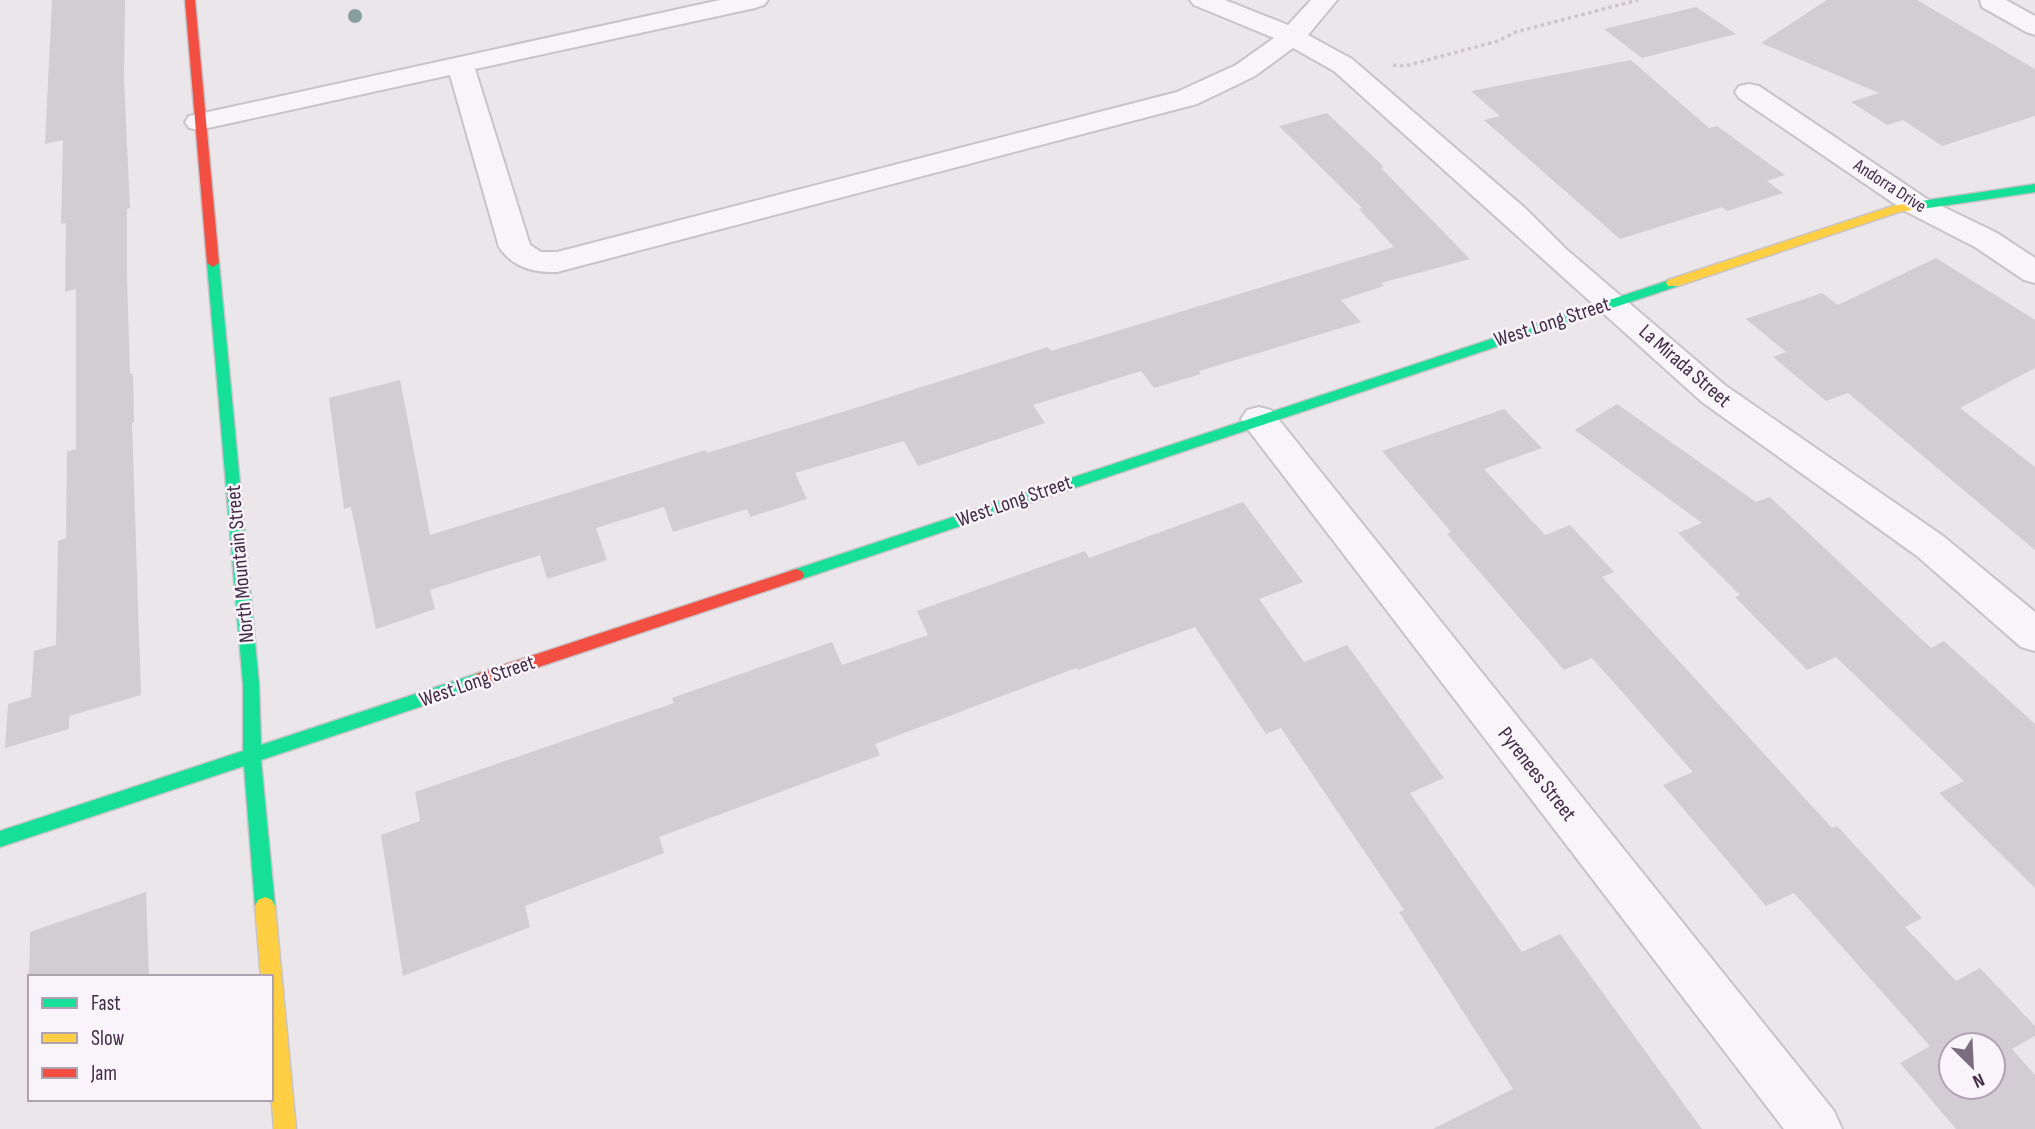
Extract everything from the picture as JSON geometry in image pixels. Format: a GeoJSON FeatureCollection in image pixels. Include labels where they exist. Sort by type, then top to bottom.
{"type":"FeatureCollection","features":[{"type":"Feature","properties":{"kind":"street","name":"North Mountain Street"},"geometry":{"type":"LineString","coordinates":[[190,0],[251,684],[253,756],[272,975]]}},
{"type":"Feature","properties":{"kind":"street"},"geometry":{"type":"LineString","coordinates":[[199,122],[755,0]]}},
{"type":"Feature","properties":{"kind":"street","name":"La Mirada Street"},"geometry":{"type":"LineString","coordinates":[[1203,0],[1292,36],[1328,54],[1361,79],[1555,256],[1714,394],[1790,450],[1930,545],[2035,635]]}},
{"type":"Feature","properties":{"kind":"street"},"geometry":{"type":"LineString","coordinates":[[460,64],[514,247],[529,259],[542,263],[574,258],[1158,107],[1234,79],[1267,58],[1292,36],[1324,0]]}},
{"type":"Feature","properties":{"kind":"street"},"geometry":{"type":"LineString","coordinates":[[1991,2],[2035,27]]}},
{"type":"Feature","properties":{"kind":"street","name":"Andorra Drive"},"geometry":{"type":"LineString","coordinates":[[1749,92],[1916,205],[1986,240],[2035,273]]}},
{"type":"Feature","properties":{"kind":"street","name":"West Long Street"},"geometry":{"type":"LineString","coordinates":[[0,839],[1611,302],[1916,205],[2035,188]]}},
{"type":"Feature","properties":{"kind":"street","name":"Pyrenees Street"},"geometry":{"type":"LineString","coordinates":[[1258,419],[1816,1129]]}},
{"type":"Feature","properties":{"kind":"street","name":"North Mountain Street"},"geometry":{"type":"LineString","coordinates":[[273,989],[285,1129]]}},
{"type":"Feature","properties":{"kind":"path"},"geometry":{"type":"LineString","coordinates":[[1388,65],[1405,66],[1498,41],[1516,32],[1638,0]]}},
{"type":"Feature","properties":{"kind":"building"},"geometry":{"type":"Polygon","coordinates":[[[52,0],[125,0],[124,80],[130,208],[127,209],[127,277],[130,374],[133,374],[132,423],[141,695],[69,716],[69,729],[5,748],[8,704],[31,697],[34,651],[56,645],[58,541],[66,538],[67,452],[76,449],[76,289],[65,292],[66,223],[61,224],[63,140],[45,144],[52,0]]]}},
{"type":"Feature","properties":{"kind":"building"},"geometry":{"type":"Polygon","coordinates":[[[1827,0],[1917,0],[2035,69],[2035,116],[1942,146],[1903,120],[1887,125],[1851,102],[1879,93],[1761,43],[1827,0]]]}},
{"type":"Feature","properties":{"kind":"building"},"geometry":{"type":"Polygon","coordinates":[[[1696,7],[1736,34],[1642,58],[1604,29],[1696,7]]]}},
{"type":"Feature","properties":{"kind":"building"},"geometry":{"type":"Polygon","coordinates":[[[1631,60],[1709,128],[1717,126],[1785,175],[1767,181],[1783,193],[1727,211],[1722,207],[1620,239],[1484,120],[1500,116],[1471,91],[1631,60]]]}},
{"type":"Feature","properties":{"kind":"building"},"geometry":{"type":"Polygon","coordinates":[[[1327,113],[1384,167],[1381,168],[1470,259],[1381,283],[1384,286],[1341,300],[1361,322],[1199,371],[1201,374],[1154,388],[1141,371],[1033,405],[1045,423],[918,466],[904,441],[795,473],[807,499],[750,517],[747,509],[673,532],[664,507],[596,528],[607,560],[547,579],[540,555],[430,590],[435,609],[376,629],[351,507],[344,509],[329,398],[400,380],[430,535],[706,450],[707,453],[852,409],[1048,347],[1051,351],[1394,247],[1359,209],[1362,208],[1279,126],[1327,113]]]}},
{"type":"Feature","properties":{"kind":"building"},"geometry":{"type":"Polygon","coordinates":[[[1936,258],[2035,320],[2035,368],[1960,408],[2035,467],[2035,550],[1848,393],[1826,401],[1773,357],[1786,352],[1746,319],[1822,293],[1838,305],[1936,258]]]}},
{"type":"Feature","properties":{"kind":"building"},"geometry":{"type":"Polygon","coordinates":[[[1617,404],[1756,502],[1770,497],[1931,648],[1944,641],[2035,724],[2035,888],[1939,793],[1964,781],[1836,657],[1807,670],[1735,597],[1740,595],[1678,533],[1702,523],[1575,430],[1617,404]]]}},
{"type":"Feature","properties":{"kind":"building"},"geometry":{"type":"Polygon","coordinates":[[[1504,409],[1542,448],[1484,469],[1545,535],[1570,525],[1614,572],[1602,577],[1832,828],[1837,826],[1922,918],[1905,927],[1956,981],[1980,968],[2035,1026],[2035,1036],[2012,1049],[2035,1075],[2035,1129],[1956,1129],[1900,1063],[1930,1046],[1794,893],[1766,906],[1663,785],[1693,772],[1592,658],[1564,670],[1447,534],[1451,532],[1382,451],[1504,409]]]}},
{"type":"Feature","properties":{"kind":"building"},"geometry":{"type":"Polygon","coordinates":[[[1243,502],[1303,582],[1259,599],[1304,662],[1347,645],[1444,778],[1410,793],[1522,952],[1560,934],[1702,1129],[1433,1129],[1513,1089],[1399,912],[1404,910],[1281,728],[1266,734],[1195,627],[1078,670],[1076,668],[875,744],[880,755],[659,837],[664,853],[525,906],[530,927],[403,976],[381,835],[420,821],[415,792],[674,703],[672,698],[832,642],[842,665],[928,635],[917,611],[1085,551],[1089,558],[1243,502]]]}},
{"type":"Feature","properties":{"kind":"building"},"geometry":{"type":"Polygon","coordinates":[[[146,892],[149,975],[29,975],[30,932],[146,892]]]}},
{"type":"Feature","properties":{"kind":"traffic: fast"},"geometry":{"type":"LineString","coordinates":[[1915,206],[2035,188]]}},
{"type":"Feature","properties":{"kind":"traffic: fast"},"geometry":{"type":"LineString","coordinates":[[213,263],[251,684],[252,756],[265,906]]}},
{"type":"Feature","properties":{"kind":"traffic: fast"},"geometry":{"type":"LineString","coordinates":[[796,575],[1673,283]]}},
{"type":"Feature","properties":{"kind":"traffic: fast"},"geometry":{"type":"LineString","coordinates":[[0,839],[482,679]]}},
{"type":"Feature","properties":{"kind":"traffic: slow"},"geometry":{"type":"LineString","coordinates":[[1673,283],[1897,209],[1915,206]]}},
{"type":"Feature","properties":{"kind":"traffic: slow"},"geometry":{"type":"LineString","coordinates":[[265,906],[271,975]]}},
{"type":"Feature","properties":{"kind":"traffic: slow"},"geometry":{"type":"LineString","coordinates":[[273,995],[285,1129]]}},
{"type":"Feature","properties":{"kind":"traffic: jam"},"geometry":{"type":"LineString","coordinates":[[190,0],[213,263]]}},
{"type":"Feature","properties":{"kind":"traffic: jam"},"geometry":{"type":"LineString","coordinates":[[482,679],[796,575]]}}]}
